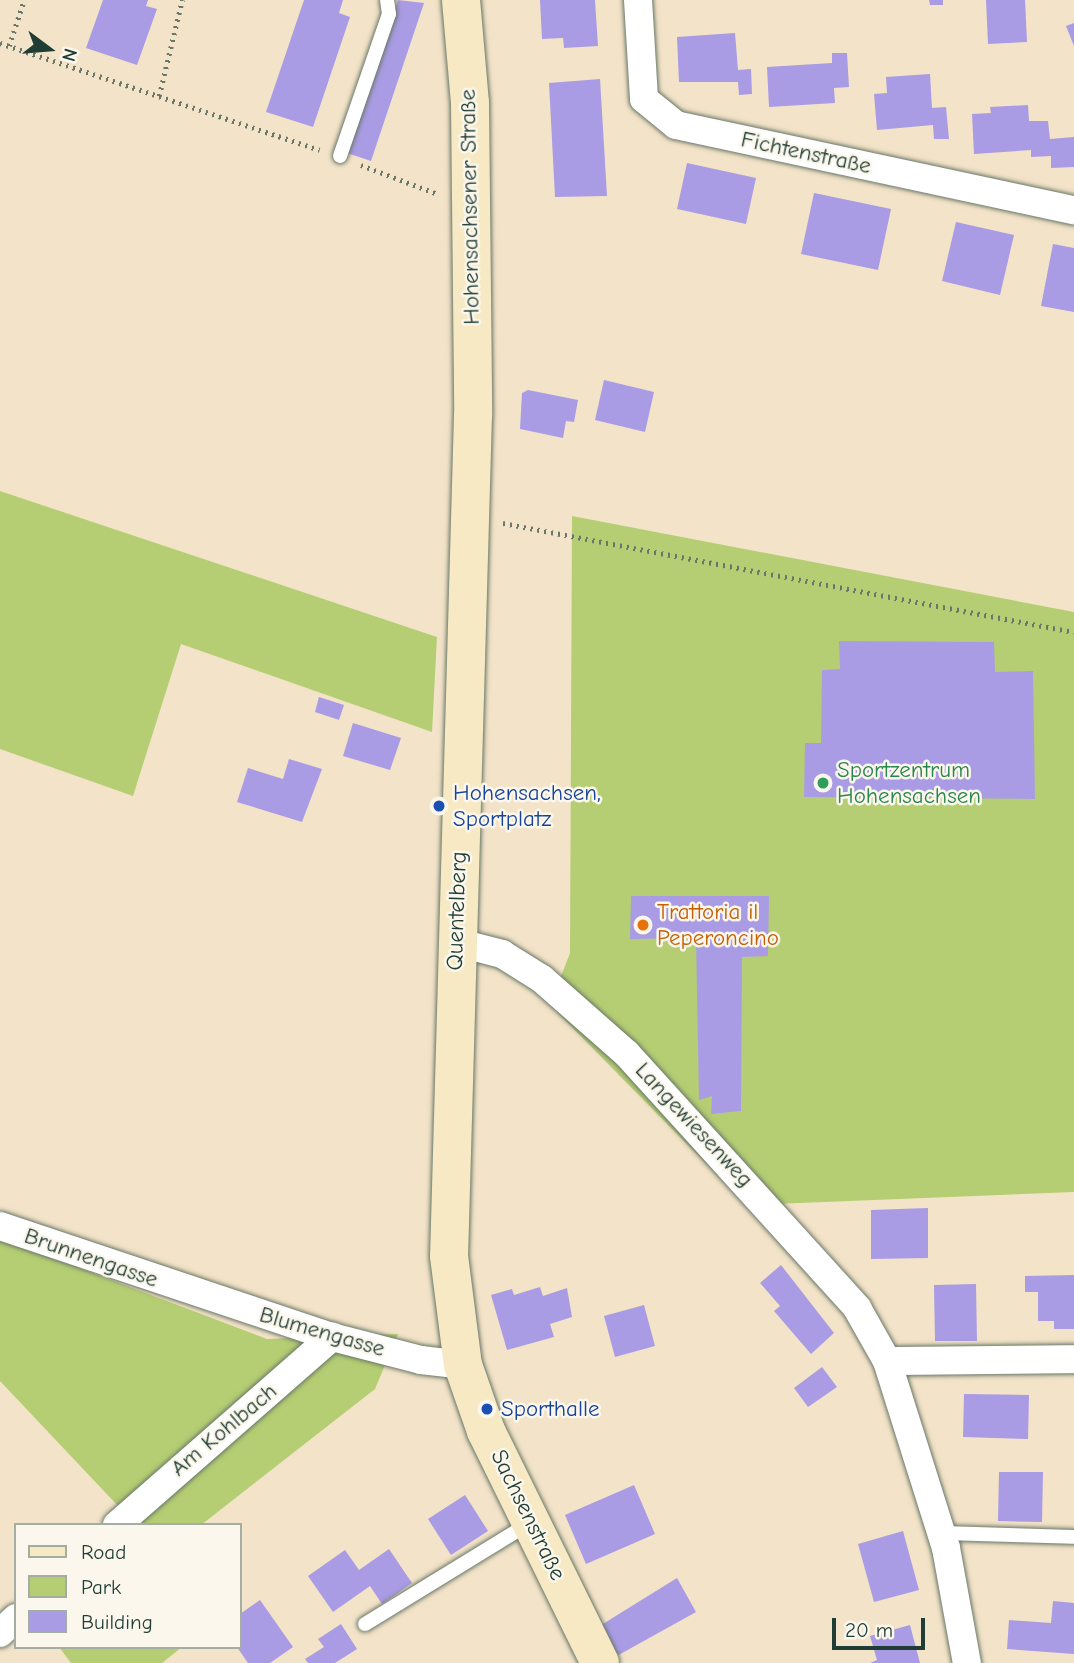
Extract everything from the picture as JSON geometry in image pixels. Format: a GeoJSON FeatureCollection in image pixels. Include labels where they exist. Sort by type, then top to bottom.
{"type":"FeatureCollection","features":[{"type":"Feature","properties":{"kind":"street","name":"Hohensachsener Straße"},"geometry":{"type":"LineString","coordinates":[[461,0],[470,103],[473,415]]}},
{"type":"Feature","properties":{"kind":"street","name":"Fichtenstraße"},"geometry":{"type":"LineString","coordinates":[[638,0],[644,99],[676,125],[1074,210]]}},
{"type":"Feature","properties":{"kind":"street","name":"Quentelberg"},"geometry":{"type":"LineString","coordinates":[[463,1365],[449,1256],[473,415]]}},
{"type":"Feature","properties":{"kind":"street","name":"Langewiesenweg"},"geometry":{"type":"LineString","coordinates":[[456,942],[502,954],[542,979],[627,1054],[857,1308],[887,1362],[942,1533],[967,1663]]}},
{"type":"Feature","properties":{"kind":"street","name":"Brunnengasse"},"geometry":{"type":"LineString","coordinates":[[0,1226],[183,1290]]}},
{"type":"Feature","properties":{"kind":"street","name":"Blumengasse"},"geometry":{"type":"LineString","coordinates":[[183,1290],[332,1337],[421,1360],[463,1365]]}},
{"type":"Feature","properties":{"kind":"street","name":"Am Kohlbach"},"geometry":{"type":"LineString","coordinates":[[119,1523],[332,1337]]}},
{"type":"Feature","properties":{"kind":"street"},"geometry":{"type":"LineString","coordinates":[[887,1362],[1074,1359]]}},
{"type":"Feature","properties":{"kind":"street","name":"Sachsenstraße"},"geometry":{"type":"LineString","coordinates":[[463,1365],[486,1431],[600,1663]]}},
{"type":"Feature","properties":{"kind":"street"},"geometry":{"type":"LineString","coordinates":[[0,1633],[14,1620]]}},
{"type":"Feature","properties":{"kind":"lane"},"geometry":{"type":"LineString","coordinates":[[340,156],[389,14],[387,0]]}},
{"type":"Feature","properties":{"kind":"lane"},"geometry":{"type":"LineString","coordinates":[[365,1624],[532,1522]]}},
{"type":"Feature","properties":{"kind":"lane"},"geometry":{"type":"LineString","coordinates":[[942,1533],[1074,1537]]}},
{"type":"Feature","properties":{"kind":"path"},"geometry":{"type":"LineString","coordinates":[[9,46],[24,0]]}},
{"type":"Feature","properties":{"kind":"path"},"geometry":{"type":"LineString","coordinates":[[159,96],[182,0]]}},
{"type":"Feature","properties":{"kind":"path"},"geometry":{"type":"LineString","coordinates":[[0,43],[340,156],[471,207]]}},
{"type":"Feature","properties":{"kind":"path"},"geometry":{"type":"LineString","coordinates":[[471,517],[1074,632]]}},
{"type":"Feature","properties":{"kind":"green space"},"geometry":{"type":"Polygon","coordinates":[[[0,491],[437,637],[432,732],[181,644],[133,796],[0,749],[0,491]]]}},
{"type":"Feature","properties":{"kind":"green space","name":"Sportzentrum Hohensachsen"},"geometry":{"type":"Polygon","coordinates":[[[572,516],[1074,612],[1074,1192],[747,1205],[550,1005],[570,953],[572,516]]]}},
{"type":"Feature","properties":{"kind":"green space"},"geometry":{"type":"Polygon","coordinates":[[[0,1238],[267,1339],[398,1334],[375,1389],[204,1523],[103,1523],[119,1507],[0,1381],[0,1238]]]}},
{"type":"Feature","properties":{"kind":"green space"},"geometry":{"type":"Polygon","coordinates":[[[60,1649],[180,1649],[162,1663],[71,1663],[60,1649]]]}},
{"type":"Feature","properties":{"kind":"building"},"geometry":{"type":"Polygon","coordinates":[[[103,0],[148,0],[146,6],[157,9],[137,65],[86,48],[103,0]]]}},
{"type":"Feature","properties":{"kind":"building"},"geometry":{"type":"Polygon","coordinates":[[[304,0],[343,0],[339,13],[350,17],[313,127],[266,112],[304,0]]]}},
{"type":"Feature","properties":{"kind":"building"},"geometry":{"type":"Polygon","coordinates":[[[398,0],[424,3],[371,161],[347,153],[398,0]]]}},
{"type":"Feature","properties":{"kind":"building"},"geometry":{"type":"Polygon","coordinates":[[[540,0],[595,0],[598,46],[564,48],[563,38],[542,39],[540,0]]]}},
{"type":"Feature","properties":{"kind":"building"},"geometry":{"type":"Polygon","coordinates":[[[929,0],[943,0],[943,5],[930,5],[929,0]]]}},
{"type":"Feature","properties":{"kind":"building"},"geometry":{"type":"Polygon","coordinates":[[[986,0],[1025,0],[1027,42],[988,44],[986,0]]]}},
{"type":"Feature","properties":{"kind":"building"},"geometry":{"type":"Polygon","coordinates":[[[1074,23],[1074,46],[1066,26],[1074,23]]]}},
{"type":"Feature","properties":{"kind":"building"},"geometry":{"type":"Polygon","coordinates":[[[735,33],[738,70],[751,69],[752,94],[739,95],[738,82],[679,82],[677,37],[735,33]]]}},
{"type":"Feature","properties":{"kind":"building"},"geometry":{"type":"Polygon","coordinates":[[[832,53],[847,53],[849,87],[834,88],[835,103],[769,107],[767,67],[832,63],[832,53]]]}},
{"type":"Feature","properties":{"kind":"building"},"geometry":{"type":"Polygon","coordinates":[[[930,74],[932,108],[946,107],[949,139],[934,139],[933,125],[877,130],[874,94],[887,93],[886,77],[930,74]]]}},
{"type":"Feature","properties":{"kind":"building"},"geometry":{"type":"Polygon","coordinates":[[[600,79],[607,196],[555,197],[549,83],[600,79]]]}},
{"type":"Feature","properties":{"kind":"building"},"geometry":{"type":"Polygon","coordinates":[[[1028,105],[1029,121],[1048,121],[1050,139],[1074,137],[1074,167],[1051,168],[1051,156],[1031,157],[1031,150],[974,154],[972,114],[991,113],[990,107],[1028,105]]]}},
{"type":"Feature","properties":{"kind":"building"},"geometry":{"type":"Polygon","coordinates":[[[687,163],[756,178],[746,224],[677,209],[687,163]]]}},
{"type":"Feature","properties":{"kind":"building"},"geometry":{"type":"Polygon","coordinates":[[[814,193],[891,209],[878,270],[801,254],[814,193]]]}},
{"type":"Feature","properties":{"kind":"building"},"geometry":{"type":"Polygon","coordinates":[[[956,222],[1014,235],[1000,295],[942,281],[956,222]]]}},
{"type":"Feature","properties":{"kind":"building"},"geometry":{"type":"Polygon","coordinates":[[[1053,244],[1074,248],[1074,312],[1041,306],[1053,244]]]}},
{"type":"Feature","properties":{"kind":"building"},"geometry":{"type":"Polygon","coordinates":[[[604,380],[654,392],[645,432],[595,420],[604,380]]]}},
{"type":"Feature","properties":{"kind":"building"},"geometry":{"type":"Polygon","coordinates":[[[528,390],[578,400],[574,422],[566,421],[563,438],[520,429],[522,393],[528,390]]]}},
{"type":"Feature","properties":{"kind":"building"},"geometry":{"type":"Polygon","coordinates":[[[839,641],[994,642],[995,672],[1033,671],[1035,799],[804,797],[805,743],[821,743],[822,670],[840,669],[839,641]]]}},
{"type":"Feature","properties":{"kind":"building"},"geometry":{"type":"Polygon","coordinates":[[[319,697],[344,705],[339,720],[315,712],[319,697]]]}},
{"type":"Feature","properties":{"kind":"building"},"geometry":{"type":"Polygon","coordinates":[[[353,723],[401,738],[390,770],[343,756],[353,723]]]}},
{"type":"Feature","properties":{"kind":"building"},"geometry":{"type":"Polygon","coordinates":[[[289,759],[322,769],[302,822],[237,802],[248,768],[283,779],[289,759]]]}},
{"type":"Feature","properties":{"kind":"building"},"geometry":{"type":"Polygon","coordinates":[[[631,896],[769,896],[768,956],[742,957],[741,1111],[711,1114],[712,1096],[699,1100],[696,938],[630,939],[631,896]]]}},
{"type":"Feature","properties":{"kind":"building"},"geometry":{"type":"Polygon","coordinates":[[[928,1208],[928,1258],[871,1259],[871,1210],[928,1208]]]}},
{"type":"Feature","properties":{"kind":"building"},"geometry":{"type":"Polygon","coordinates":[[[781,1265],[834,1333],[811,1354],[774,1311],[780,1306],[760,1283],[781,1265]]]}},
{"type":"Feature","properties":{"kind":"building"},"geometry":{"type":"Polygon","coordinates":[[[1074,1275],[1074,1329],[1054,1329],[1054,1321],[1038,1321],[1038,1292],[1025,1292],[1025,1276],[1074,1275]]]}},
{"type":"Feature","properties":{"kind":"building"},"geometry":{"type":"Polygon","coordinates":[[[976,1284],[977,1341],[935,1341],[934,1285],[976,1284]]]}},
{"type":"Feature","properties":{"kind":"building"},"geometry":{"type":"Polygon","coordinates":[[[540,1287],[543,1296],[567,1288],[572,1317],[550,1324],[554,1337],[507,1350],[491,1295],[512,1289],[514,1295],[540,1287]]]}},
{"type":"Feature","properties":{"kind":"building"},"geometry":{"type":"Polygon","coordinates":[[[644,1305],[655,1346],[615,1357],[604,1316],[644,1305]]]}},
{"type":"Feature","properties":{"kind":"building"},"geometry":{"type":"Polygon","coordinates":[[[822,1367],[837,1387],[808,1407],[794,1388],[822,1367]]]}},
{"type":"Feature","properties":{"kind":"building"},"geometry":{"type":"Polygon","coordinates":[[[964,1394],[1029,1395],[1028,1439],[963,1437],[964,1394]]]}},
{"type":"Feature","properties":{"kind":"building"},"geometry":{"type":"Polygon","coordinates":[[[999,1472],[1043,1472],[1042,1522],[998,1521],[999,1472]]]}},
{"type":"Feature","properties":{"kind":"building"},"geometry":{"type":"Polygon","coordinates":[[[634,1485],[655,1534],[586,1564],[565,1515],[634,1485]]]}},
{"type":"Feature","properties":{"kind":"building"},"geometry":{"type":"Polygon","coordinates":[[[465,1495],[488,1531],[451,1555],[428,1519],[465,1495]]]}},
{"type":"Feature","properties":{"kind":"building"},"geometry":{"type":"Polygon","coordinates":[[[903,1531],[919,1590],[874,1602],[858,1544],[903,1531]]]}},
{"type":"Feature","properties":{"kind":"building"},"geometry":{"type":"Polygon","coordinates":[[[389,1549],[412,1583],[382,1604],[370,1586],[333,1612],[308,1576],[345,1550],[359,1570],[389,1549]]]}},
{"type":"Feature","properties":{"kind":"building"},"geometry":{"type":"Polygon","coordinates":[[[677,1578],[696,1612],[615,1657],[598,1627],[677,1578]]]}},
{"type":"Feature","properties":{"kind":"building"},"geometry":{"type":"Polygon","coordinates":[[[260,1600],[293,1647],[270,1663],[248,1663],[238,1649],[242,1649],[242,1613],[260,1600]]]}},
{"type":"Feature","properties":{"kind":"building"},"geometry":{"type":"Polygon","coordinates":[[[1053,1601],[1074,1603],[1074,1654],[1007,1649],[1009,1620],[1051,1623],[1053,1601]]]}},
{"type":"Feature","properties":{"kind":"building"},"geometry":{"type":"Polygon","coordinates":[[[341,1624],[357,1649],[335,1663],[308,1663],[305,1659],[324,1647],[318,1639],[341,1624]]]}},
{"type":"Feature","properties":{"kind":"building"},"geometry":{"type":"Polygon","coordinates":[[[910,1625],[920,1663],[870,1663],[877,1660],[870,1636],[910,1625]]]}},
{"type":"Feature","properties":{"kind":"place","name":"Sportzentrum Hohensachsen"},"geometry":{"type":"Point","coordinates":[823,783]}},
{"type":"Feature","properties":{"kind":"place","name":"Hohensachsen, Sportplatz"},"geometry":{"type":"Point","coordinates":[439,806]}},
{"type":"Feature","properties":{"kind":"place","name":"Trattoria il Peperoncino"},"geometry":{"type":"Point","coordinates":[643,925]}},
{"type":"Feature","properties":{"kind":"place","name":"Sporthalle"},"geometry":{"type":"Point","coordinates":[487,1409]}}]}
